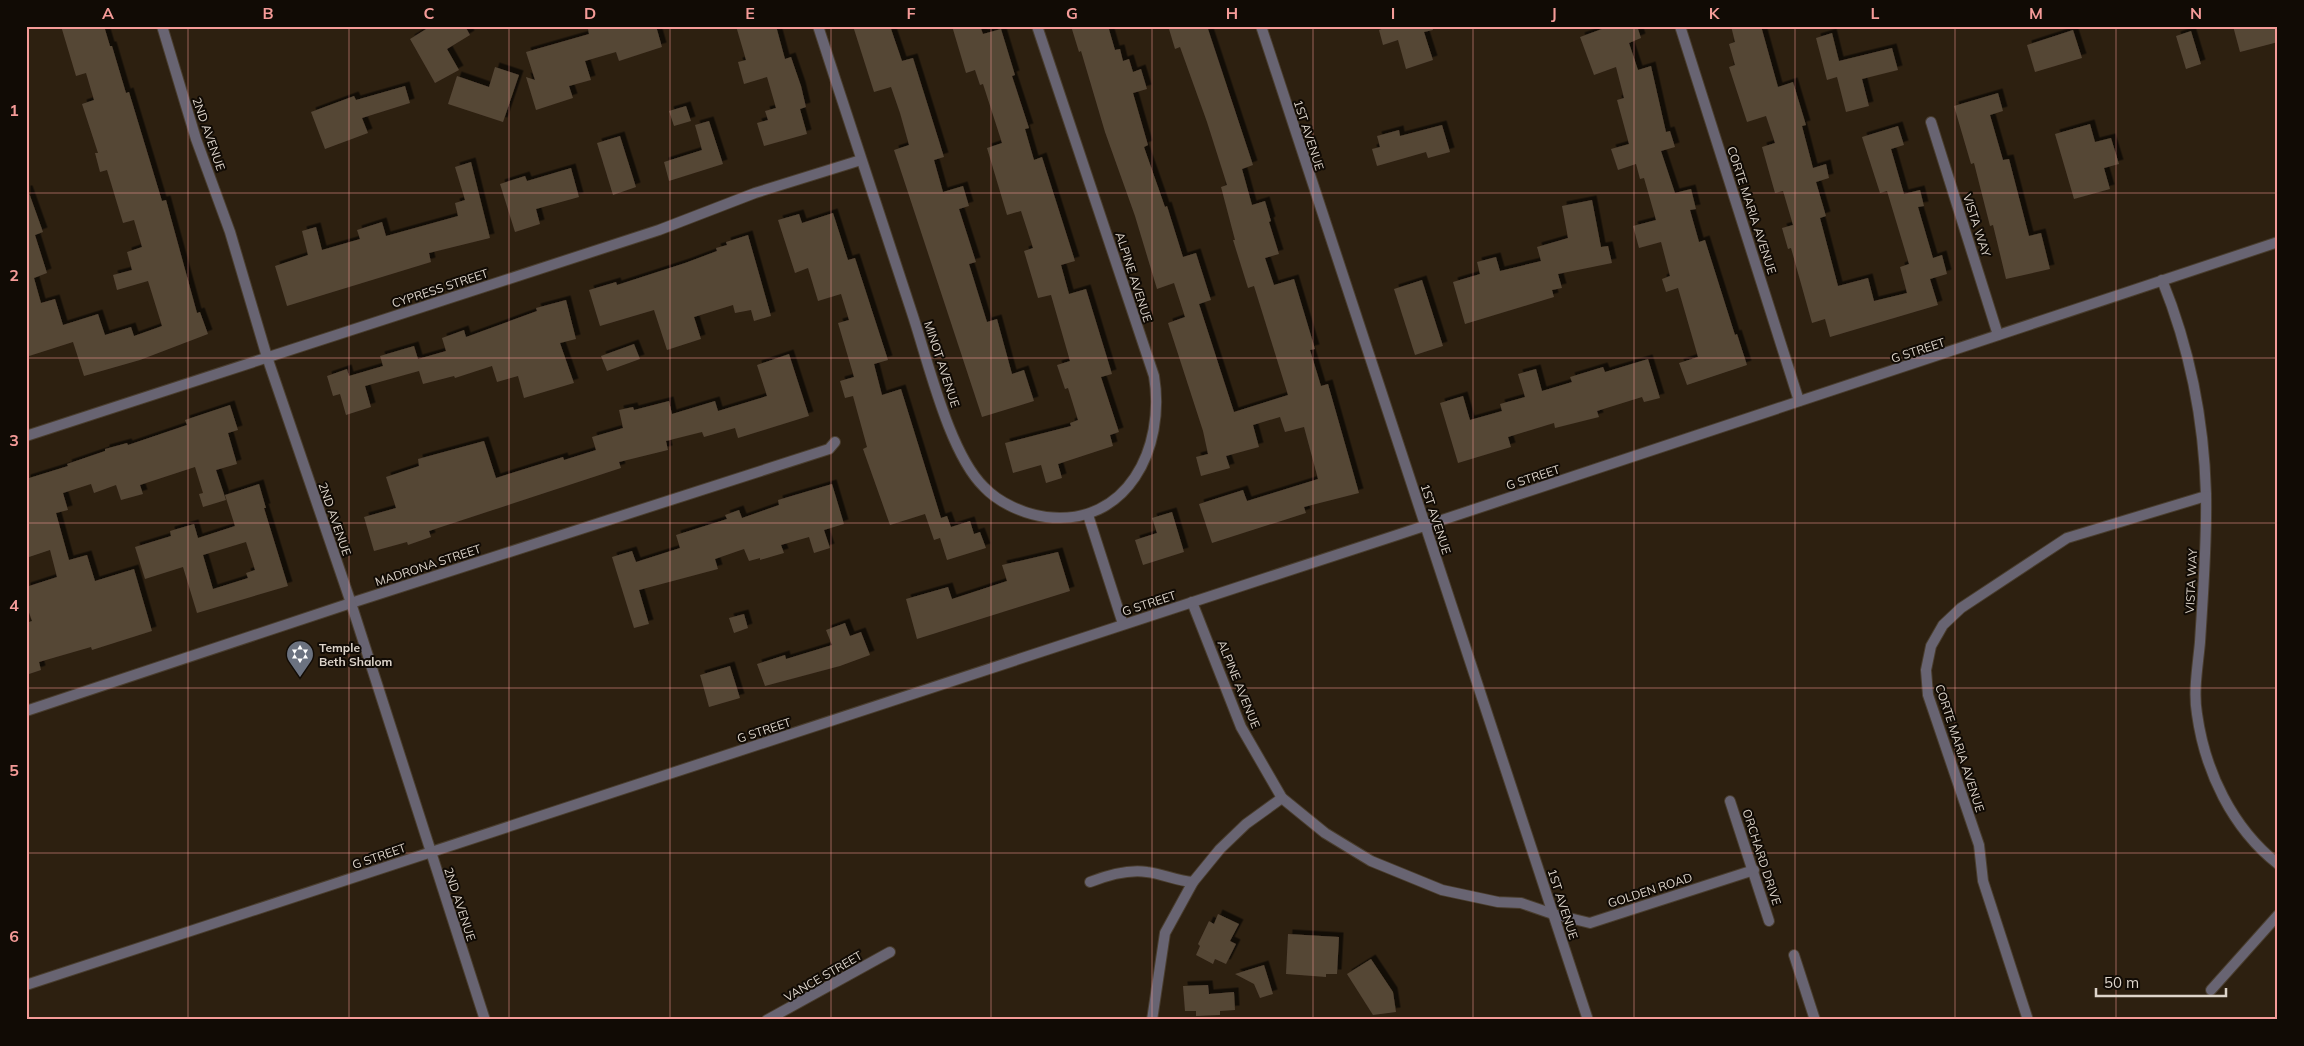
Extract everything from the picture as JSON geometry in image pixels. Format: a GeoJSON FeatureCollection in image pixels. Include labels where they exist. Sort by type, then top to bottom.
{"type":"FeatureCollection","features":[{"type":"Feature","properties":{"kind":"street","name":"2ND AVENUE"},"geometry":{"type":"LineString","coordinates":[[162,26],[196,139],[230,232],[267,357],[351,603],[485,1020]]}},
{"type":"Feature","properties":{"kind":"street","name":"MINOT AVENUE"},"geometry":{"type":"LineString","coordinates":[[818,26],[860,160],[941,400],[966,465],[984,488],[1000,500],[1023,512],[1063,519],[1088,515]]}},
{"type":"Feature","properties":{"kind":"street","name":"ALPINE AVENUE"},"geometry":{"type":"LineString","coordinates":[[1037,26],[1154,376],[1157,393],[1156,428],[1145,460],[1127,487],[1108,503],[1088,515]]}},
{"type":"Feature","properties":{"kind":"street","name":"1ST AVENUE"},"geometry":{"type":"LineString","coordinates":[[1261,26],[1588,1020]]}},
{"type":"Feature","properties":{"kind":"street","name":"CORTE MARIA AVENUE"},"geometry":{"type":"LineString","coordinates":[[1680,26],[1799,401]]}},
{"type":"Feature","properties":{"kind":"street","name":"VISTA WAY"},"geometry":{"type":"LineString","coordinates":[[1931,122],[1998,335]]}},
{"type":"Feature","properties":{"kind":"street","name":"CYPRESS STREET"},"geometry":{"type":"LineString","coordinates":[[26,436],[659,230],[755,193],[860,160]]}},
{"type":"Feature","properties":{"kind":"street","name":"G STREET"},"geometry":{"type":"LineString","coordinates":[[26,985],[1425,526],[2278,242]]}},
{"type":"Feature","properties":{"kind":"street","name":"VISTA WAY"},"geometry":{"type":"LineString","coordinates":[[2162,280],[2175,311],[2194,380],[2202,440],[2206,496],[2205,565],[2196,712],[2209,765],[2225,801],[2255,843],[2278,864]]}},
{"type":"Feature","properties":{"kind":"street","name":"MADRONA STREET"},"geometry":{"type":"LineString","coordinates":[[26,711],[351,603],[829,450],[835,442]]}},
{"type":"Feature","properties":{"kind":"street","name":"CORTE MARIA AVENUE"},"geometry":{"type":"LineString","coordinates":[[2028,1020],[1982,881],[1979,845],[1928,695],[1926,670],[1928,654],[1936,635],[1952,616],[2068,538],[2206,496]]}},
{"type":"Feature","properties":{"kind":"street"},"geometry":{"type":"LineString","coordinates":[[1088,515],[1123,624]]}},
{"type":"Feature","properties":{"kind":"street","name":"ALPINE AVENUE"},"geometry":{"type":"LineString","coordinates":[[1192,602],[1240,727],[1282,798],[1334,839],[1396,873],[1450,892],[1498,902],[1522,903],[1553,914]]}},
{"type":"Feature","properties":{"kind":"street"},"geometry":{"type":"LineString","coordinates":[[1152,1020],[1165,933],[1193,882],[1220,848],[1246,824],[1282,798]]}},
{"type":"Feature","properties":{"kind":"street","name":"ORCHARD DRIVE"},"geometry":{"type":"LineString","coordinates":[[1730,801],[1769,921]]}},
{"type":"Feature","properties":{"kind":"street","name":"GOLDEN ROAD"},"geometry":{"type":"LineString","coordinates":[[1553,914],[1590,923],[1754,870]]}},
{"type":"Feature","properties":{"kind":"street"},"geometry":{"type":"LineString","coordinates":[[1090,882],[1112,874],[1146,872],[1178,881],[1193,882]]}},
{"type":"Feature","properties":{"kind":"street"},"geometry":{"type":"LineString","coordinates":[[2211,990],[2278,915]]}},
{"type":"Feature","properties":{"kind":"street","name":"VANCE STREET"},"geometry":{"type":"LineString","coordinates":[[767,1020],[890,952]]}},
{"type":"Feature","properties":{"kind":"street"},"geometry":{"type":"LineString","coordinates":[[1794,955],[1815,1020]]}},
{"type":"Feature","properties":{"kind":"building"},"geometry":{"type":"Polygon","coordinates":[[[61,26],[104,26],[126,93],[129,92],[162,201],[166,200],[197,313],[200,312],[208,334],[140,360],[84,376],[73,342],[26,357],[26,190],[28,190],[43,232],[35,235],[47,273],[34,278],[41,303],[55,299],[63,325],[98,314],[105,335],[131,327],[134,336],[162,326],[148,281],[117,290],[113,275],[132,270],[127,252],[142,247],[134,220],[123,223],[107,170],[100,172],[95,153],[98,153],[82,104],[94,100],[86,73],[76,76],[61,26]]]}},
{"type":"Feature","properties":{"kind":"building"},"geometry":{"type":"Polygon","coordinates":[[[431,26],[465,26],[470,35],[447,49],[459,70],[435,83],[410,39],[431,26]]]}},
{"type":"Feature","properties":{"kind":"building"},"geometry":{"type":"Polygon","coordinates":[[[597,26],[656,26],[662,47],[619,61],[616,52],[585,61],[591,80],[569,86],[573,98],[536,110],[526,77],[535,80],[526,52],[589,34],[588,29],[597,26]]]}},
{"type":"Feature","properties":{"kind":"building"},"geometry":{"type":"Polygon","coordinates":[[[736,26],[776,26],[785,59],[791,57],[801,86],[806,107],[800,109],[807,134],[764,146],[757,123],[768,120],[765,111],[776,108],[767,77],[744,84],[738,62],[746,60],[736,26]]]}},
{"type":"Feature","properties":{"kind":"building"},"geometry":{"type":"Polygon","coordinates":[[[853,26],[890,26],[902,61],[913,58],[944,157],[934,160],[943,192],[963,186],[969,206],[959,209],[976,262],[969,264],[987,322],[997,319],[1012,374],[1024,370],[1034,401],[982,417],[894,150],[909,145],[900,113],[891,87],[874,92],[853,26]]]}},
{"type":"Feature","properties":{"kind":"building"},"geometry":{"type":"Polygon","coordinates":[[[952,26],[980,26],[983,34],[1001,29],[1015,75],[1012,76],[1029,128],[1025,129],[1034,160],[1042,157],[1075,261],[1061,265],[1069,294],[1086,289],[1112,374],[1101,377],[1119,432],[1110,435],[1113,446],[1058,464],[1062,478],[1046,483],[1041,465],[1013,473],[1005,443],[1071,426],[1070,423],[1078,420],[1068,388],[1065,389],[1057,365],[1070,361],[1051,295],[1038,298],[1024,251],[1033,248],[1021,211],[1007,215],[987,148],[1002,143],[983,84],[980,85],[975,70],[966,73],[952,26]]]}},
{"type":"Feature","properties":{"kind":"building"},"geometry":{"type":"Polygon","coordinates":[[[1071,26],[1108,26],[1115,50],[1120,49],[1123,61],[1129,59],[1133,72],[1141,69],[1147,89],[1133,93],[1148,145],[1144,147],[1165,207],[1167,206],[1183,257],[1196,253],[1211,300],[1199,304],[1234,412],[1288,395],[1254,286],[1248,288],[1233,240],[1235,240],[1221,187],[1227,185],[1207,122],[1180,47],[1175,49],[1169,29],[1180,26],[1207,26],[1253,165],[1242,169],[1252,205],[1265,201],[1271,221],[1269,222],[1279,254],[1265,258],[1274,285],[1294,279],[1315,349],[1310,350],[1321,386],[1328,384],[1359,493],[1304,507],[1306,513],[1212,543],[1199,504],[1243,490],[1247,501],[1318,479],[1304,427],[1285,432],[1280,417],[1253,425],[1259,447],[1226,456],[1230,468],[1201,476],[1196,457],[1208,454],[1203,431],[1168,323],[1185,317],[1174,283],[1157,289],[1135,216],[1105,132],[1081,51],[1079,52],[1071,26]]]}},
{"type":"Feature","properties":{"kind":"building"},"geometry":{"type":"Polygon","coordinates":[[[1389,26],[1432,26],[1433,30],[1424,32],[1433,60],[1406,69],[1398,40],[1383,45],[1379,30],[1389,26]]]}},
{"type":"Feature","properties":{"kind":"building"},"geometry":{"type":"Polygon","coordinates":[[[1610,26],[1637,26],[1641,38],[1629,43],[1638,70],[1651,66],[1666,132],[1670,131],[1675,147],[1661,151],[1675,193],[1691,189],[1696,209],[1690,210],[1699,242],[1705,240],[1735,335],[1737,334],[1747,365],[1687,385],[1679,363],[1698,357],[1678,288],[1666,292],[1662,279],[1670,276],[1661,242],[1639,248],[1633,226],[1656,220],[1644,178],[1640,179],[1636,164],[1618,170],[1611,149],[1629,144],[1617,100],[1624,98],[1616,67],[1594,75],[1580,37],[1610,26]]]}},
{"type":"Feature","properties":{"kind":"building"},"geometry":{"type":"Polygon","coordinates":[[[1731,26],[1761,26],[1778,87],[1793,82],[1806,125],[1802,126],[1813,168],[1826,164],[1829,178],[1816,182],[1826,216],[1820,218],[1838,286],[1868,278],[1874,301],[1907,293],[1900,267],[1909,264],[1887,191],[1880,193],[1862,137],[1898,126],[1904,145],[1891,149],[1904,194],[1920,190],[1924,206],[1918,207],[1933,258],[1942,255],[1947,274],[1930,279],[1938,305],[1830,337],[1825,319],[1812,323],[1791,248],[1788,249],[1782,228],[1793,225],[1783,191],[1775,193],[1762,147],[1775,143],[1766,116],[1747,122],[1729,67],[1735,65],[1729,44],[1735,42],[1731,26]]]}},
{"type":"Feature","properties":{"kind":"building"},"geometry":{"type":"Polygon","coordinates":[[[2233,26],[2278,26],[2278,42],[2240,52],[2233,26]]]}},
{"type":"Feature","properties":{"kind":"building"},"geometry":{"type":"Polygon","coordinates":[[[2073,30],[2082,58],[2035,72],[2027,45],[2073,30]]]}},
{"type":"Feature","properties":{"kind":"building"},"geometry":{"type":"Polygon","coordinates":[[[2191,31],[2201,64],[2186,69],[2176,36],[2191,31]]]}},
{"type":"Feature","properties":{"kind":"building"},"geometry":{"type":"Polygon","coordinates":[[[1832,33],[1839,61],[1892,48],[1898,70],[1862,79],[1869,106],[1846,112],[1837,77],[1827,80],[1816,38],[1832,33]]]}},
{"type":"Feature","properties":{"kind":"building"},"geometry":{"type":"Polygon","coordinates":[[[495,67],[519,75],[503,122],[448,104],[457,76],[489,87],[495,67]]]}},
{"type":"Feature","properties":{"kind":"building"},"geometry":{"type":"Polygon","coordinates":[[[405,86],[410,103],[362,118],[368,133],[325,149],[311,112],[354,96],[356,100],[405,86]]]}},
{"type":"Feature","properties":{"kind":"building"},"geometry":{"type":"Polygon","coordinates":[[[1998,93],[2003,111],[1990,115],[2003,160],[2009,159],[2029,236],[2041,233],[2050,269],[2006,279],[1993,225],[1990,226],[1974,163],[1971,164],[1954,106],[1998,93]]]}},
{"type":"Feature","properties":{"kind":"building"},"geometry":{"type":"Polygon","coordinates":[[[686,106],[691,121],[674,126],[669,111],[686,106]]]}},
{"type":"Feature","properties":{"kind":"building"},"geometry":{"type":"Polygon","coordinates":[[[709,121],[723,164],[669,181],[664,162],[702,150],[695,125],[709,121]]]}},
{"type":"Feature","properties":{"kind":"building"},"geometry":{"type":"Polygon","coordinates":[[[2090,124],[2095,142],[2111,138],[2119,164],[2104,168],[2110,189],[2074,199],[2055,134],[2090,124]]]}},
{"type":"Feature","properties":{"kind":"building"},"geometry":{"type":"Polygon","coordinates":[[[1442,125],[1450,152],[1428,158],[1426,152],[1377,166],[1372,149],[1380,147],[1377,136],[1399,130],[1400,136],[1442,125]]]}},
{"type":"Feature","properties":{"kind":"building"},"geometry":{"type":"Polygon","coordinates":[[[620,136],[636,187],[613,195],[597,143],[620,136]]]}},
{"type":"Feature","properties":{"kind":"building"},"geometry":{"type":"Polygon","coordinates":[[[471,162],[490,238],[429,253],[431,262],[287,306],[275,266],[308,255],[302,231],[316,227],[322,250],[360,239],[357,230],[382,222],[386,236],[458,216],[455,203],[465,200],[455,167],[471,162]]]}},
{"type":"Feature","properties":{"kind":"building"},"geometry":{"type":"Polygon","coordinates":[[[571,168],[579,197],[536,209],[540,224],[515,232],[500,184],[525,176],[527,181],[571,168]]]}},
{"type":"Feature","properties":{"kind":"building"},"geometry":{"type":"Polygon","coordinates":[[[1592,200],[1601,247],[1608,246],[1612,263],[1558,274],[1562,288],[1552,290],[1554,297],[1465,324],[1453,282],[1480,274],[1477,262],[1496,257],[1500,271],[1541,261],[1537,247],[1568,238],[1562,206],[1592,200]]]}},
{"type":"Feature","properties":{"kind":"building"},"geometry":{"type":"Polygon","coordinates":[[[833,213],[848,260],[855,258],[888,360],[874,364],[882,395],[901,389],[941,518],[947,516],[951,527],[970,521],[974,534],[980,532],[986,548],[947,560],[940,538],[934,540],[925,514],[890,525],[863,449],[867,447],[853,396],[845,398],[840,381],[854,377],[838,323],[849,320],[841,294],[818,301],[808,268],[795,273],[778,220],[799,214],[802,223],[833,213]]]}},
{"type":"Feature","properties":{"kind":"building"},"geometry":{"type":"Polygon","coordinates":[[[748,235],[771,316],[754,321],[751,310],[735,313],[733,305],[694,317],[701,339],[667,350],[654,310],[600,326],[589,290],[616,282],[617,285],[685,263],[717,251],[716,248],[727,245],[726,242],[748,235]]]}},
{"type":"Feature","properties":{"kind":"building"},"geometry":{"type":"Polygon","coordinates":[[[1422,280],[1443,346],[1415,355],[1394,289],[1422,280]]]}},
{"type":"Feature","properties":{"kind":"building"},"geometry":{"type":"Polygon","coordinates":[[[566,300],[576,339],[560,343],[574,383],[524,398],[518,376],[497,382],[492,366],[455,378],[454,376],[423,384],[419,371],[365,386],[371,407],[346,415],[340,394],[333,396],[327,376],[347,369],[349,376],[383,366],[380,356],[414,346],[418,359],[446,351],[442,338],[464,330],[466,337],[537,311],[536,308],[566,300]]]}},
{"type":"Feature","properties":{"kind":"building"},"geometry":{"type":"Polygon","coordinates":[[[634,344],[640,359],[607,371],[601,356],[634,344]]]}},
{"type":"Feature","properties":{"kind":"building"},"geometry":{"type":"Polygon","coordinates":[[[789,354],[809,416],[738,438],[735,428],[704,437],[702,432],[666,441],[668,450],[619,462],[621,468],[429,531],[431,537],[408,545],[407,542],[374,551],[364,517],[396,508],[386,477],[419,466],[418,459],[484,441],[496,478],[563,457],[564,460],[596,450],[592,437],[623,428],[619,410],[633,407],[634,410],[669,401],[672,414],[715,401],[718,411],[767,396],[757,365],[789,354]]]}},
{"type":"Feature","properties":{"kind":"building"},"geometry":{"type":"Polygon","coordinates":[[[1648,359],[1660,398],[1644,402],[1642,397],[1597,411],[1599,417],[1555,428],[1554,423],[1508,437],[1511,447],[1458,463],[1440,403],[1463,396],[1470,420],[1502,411],[1500,404],[1525,397],[1518,374],[1536,369],[1542,391],[1572,382],[1570,377],[1603,367],[1605,372],[1648,359]]]}},
{"type":"Feature","properties":{"kind":"building"},"geometry":{"type":"Polygon","coordinates":[[[230,405],[238,430],[228,433],[237,464],[216,470],[226,500],[203,507],[199,494],[203,493],[195,467],[140,485],[143,494],[121,500],[116,485],[94,493],[91,484],[63,493],[68,510],[56,513],[69,560],[87,555],[95,581],[134,569],[152,631],[92,650],[91,647],[39,662],[41,670],[26,675],[26,623],[32,621],[26,604],[26,587],[57,577],[50,550],[26,558],[26,479],[68,466],[67,464],[105,451],[105,449],[127,443],[128,445],[187,425],[185,420],[230,405]]]}},
{"type":"Feature","properties":{"kind":"building"},"geometry":{"type":"Polygon","coordinates":[[[259,484],[266,508],[264,508],[288,586],[197,613],[183,567],[145,579],[135,547],[171,536],[170,531],[194,524],[198,538],[235,526],[225,495],[259,484]],[[246,542],[203,555],[213,589],[248,578],[246,573],[255,570],[246,542]]]}},
{"type":"Feature","properties":{"kind":"building"},"geometry":{"type":"Polygon","coordinates":[[[832,484],[844,524],[824,530],[830,548],[814,553],[809,537],[781,545],[784,553],[749,561],[744,549],[715,559],[718,569],[639,590],[649,624],[634,628],[612,557],[632,551],[636,562],[680,548],[676,535],[727,519],[725,515],[739,510],[742,518],[779,505],[778,500],[832,484]]]}},
{"type":"Feature","properties":{"kind":"building"},"geometry":{"type":"Polygon","coordinates":[[[1172,512],[1184,552],[1143,565],[1135,540],[1157,533],[1152,518],[1172,512]]]}},
{"type":"Feature","properties":{"kind":"building"},"geometry":{"type":"Polygon","coordinates":[[[1058,552],[1070,591],[917,639],[906,599],[948,587],[952,599],[1007,581],[1002,565],[1058,552]]]}},
{"type":"Feature","properties":{"kind":"building"},"geometry":{"type":"Polygon","coordinates":[[[744,614],[748,628],[734,633],[729,618],[744,614]]]}},
{"type":"Feature","properties":{"kind":"building"},"geometry":{"type":"Polygon","coordinates":[[[845,623],[850,636],[861,632],[870,655],[840,666],[765,686],[757,664],[785,655],[786,659],[832,645],[826,630],[845,623]]]}},
{"type":"Feature","properties":{"kind":"building"},"geometry":{"type":"Polygon","coordinates":[[[730,666],[740,698],[709,707],[700,675],[730,666]]]}},
{"type":"Feature","properties":{"kind":"building"},"geometry":{"type":"Polygon","coordinates":[[[1218,914],[1239,924],[1230,941],[1236,944],[1226,964],[1215,959],[1213,964],[1196,955],[1200,946],[1198,944],[1209,921],[1214,924],[1218,914]]]}},
{"type":"Feature","properties":{"kind":"building"},"geometry":{"type":"Polygon","coordinates":[[[1288,934],[1339,937],[1337,974],[1326,974],[1326,977],[1286,974],[1288,934]]]}},
{"type":"Feature","properties":{"kind":"building"},"geometry":{"type":"Polygon","coordinates":[[[1371,959],[1393,992],[1396,1012],[1373,1015],[1347,974],[1371,959]]]}},
{"type":"Feature","properties":{"kind":"building"},"geometry":{"type":"Polygon","coordinates":[[[1264,965],[1273,994],[1260,998],[1254,984],[1235,974],[1264,965]]]}},
{"type":"Feature","properties":{"kind":"building"},"geometry":{"type":"Polygon","coordinates":[[[1208,985],[1209,994],[1234,992],[1235,1010],[1220,1011],[1220,1015],[1196,1016],[1196,1011],[1185,1011],[1183,986],[1208,985]]]}},
{"type":"Feature","properties":{"kind":"place","name":"Temple Beth Shalom"},"geometry":{"type":"Point","coordinates":[300,678]}}]}
